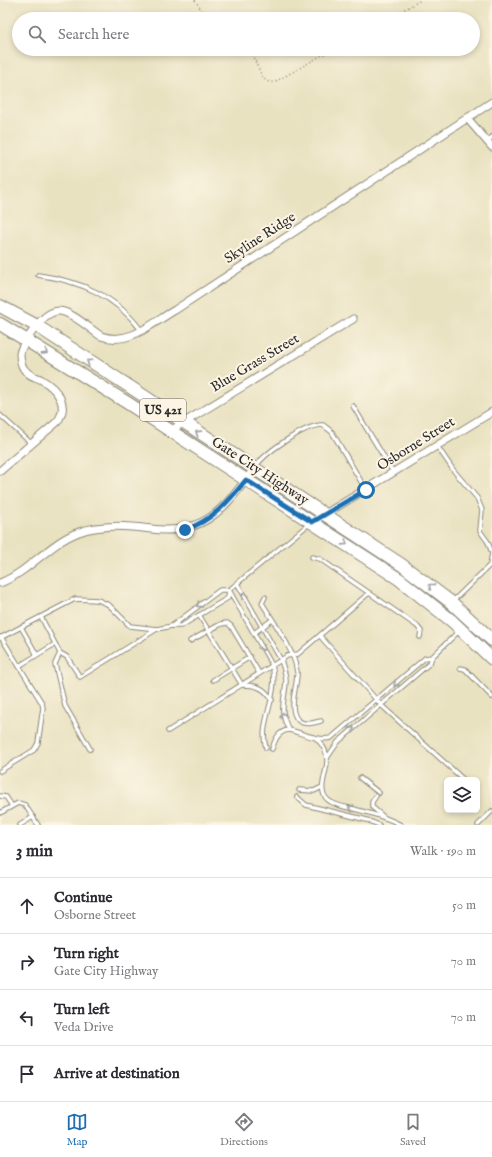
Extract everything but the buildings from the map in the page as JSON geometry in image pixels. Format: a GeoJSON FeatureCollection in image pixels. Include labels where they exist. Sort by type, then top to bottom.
{"type":"FeatureCollection","features":[{"type":"Feature","properties":{"kind":"main road","name":"Gate City Highway"},"geometry":{"type":"LineString","coordinates":[[0,306],[36,326],[402,565],[452,603],[492,640]]}},
{"type":"Feature","properties":{"kind":"main road","name":"Gate City Highway"},"geometry":{"type":"LineString","coordinates":[[0,324],[399,578],[461,629],[492,659]]}},
{"type":"Feature","properties":{"kind":"street","name":"Skyline Ridge"},"geometry":{"type":"LineString","coordinates":[[0,471],[57,422],[63,409],[57,392],[47,384],[31,376],[23,368],[20,355],[36,326],[48,314],[59,311],[69,314],[101,336],[123,339],[141,330],[492,102]]}},
{"type":"Feature","properties":{"kind":"street"},"geometry":{"type":"LineString","coordinates":[[467,118],[490,142]]}},
{"type":"Feature","properties":{"kind":"street","name":"Blue Grass Street"},"geometry":{"type":"LineString","coordinates":[[170,431],[353,319]]}},
{"type":"Feature","properties":{"kind":"street","name":"Osborne Street"},"geometry":{"type":"LineString","coordinates":[[312,522],[492,412]]}},
{"type":"Feature","properties":{"kind":"street"},"geometry":{"type":"LineString","coordinates":[[0,583],[16,574],[66,538],[90,529],[116,526],[185,530],[197,526],[217,513],[246,480],[254,468]]}},
{"type":"Feature","properties":{"kind":"lane"},"geometry":{"type":"LineString","coordinates":[[38,275],[70,281],[98,292],[122,309],[141,330]]}},
{"type":"Feature","properties":{"kind":"lane"},"geometry":{"type":"LineString","coordinates":[[353,406],[394,473]]}},
{"type":"Feature","properties":{"kind":"lane"},"geometry":{"type":"LineString","coordinates":[[0,415],[32,444]]}},
{"type":"Feature","properties":{"kind":"lane"},"geometry":{"type":"LineString","coordinates":[[254,468],[265,455],[275,448],[311,426],[323,425],[332,432],[366,490]]}},
{"type":"Feature","properties":{"kind":"lane"},"geometry":{"type":"LineString","coordinates":[[437,446],[454,471],[477,498],[482,510],[480,531],[488,542],[492,553],[490,565],[452,603]]}},
{"type":"Feature","properties":{"kind":"lane"},"geometry":{"type":"LineString","coordinates":[[172,626],[220,590],[229,590],[312,522]]}},
{"type":"Feature","properties":{"kind":"lane"},"geometry":{"type":"LineString","coordinates":[[312,557],[320,559],[417,626],[421,631],[420,637]]}},
{"type":"Feature","properties":{"kind":"lane"},"geometry":{"type":"LineString","coordinates":[[237,583],[281,660],[286,680],[282,712],[283,720],[289,730]]}},
{"type":"Feature","properties":{"kind":"lane"},"geometry":{"type":"LineString","coordinates":[[41,617],[60,653],[67,656],[80,677],[157,630],[172,626],[181,626],[228,598],[229,590]]}},
{"type":"Feature","properties":{"kind":"lane"},"geometry":{"type":"LineString","coordinates":[[229,590],[272,665],[275,678],[272,700],[264,734],[266,748]]}},
{"type":"Feature","properties":{"kind":"lane"},"geometry":{"type":"LineString","coordinates":[[168,731],[272,665],[292,655],[298,654],[369,594]]}},
{"type":"Feature","properties":{"kind":"lane"},"geometry":{"type":"LineString","coordinates":[[265,597],[262,603],[292,655],[297,670],[298,683],[294,704],[294,714],[298,721],[308,724],[321,721]]}},
{"type":"Feature","properties":{"kind":"lane"},"geometry":{"type":"LineString","coordinates":[[0,771],[34,750],[38,743],[43,708],[42,703],[0,638],[75,599],[86,598],[98,600],[109,605],[130,626],[157,630]]}},
{"type":"Feature","properties":{"kind":"lane"},"geometry":{"type":"LineString","coordinates":[[199,615],[242,685]]}},
{"type":"Feature","properties":{"kind":"lane"},"geometry":{"type":"LineString","coordinates":[[254,633],[263,628],[272,620]]}},
{"type":"Feature","properties":{"kind":"lane"},"geometry":{"type":"LineString","coordinates":[[190,641],[221,624],[227,623],[231,626],[259,673]]}},
{"type":"Feature","properties":{"kind":"lane"},"geometry":{"type":"LineString","coordinates":[[21,627],[37,655]]}},
{"type":"Feature","properties":{"kind":"lane"},"geometry":{"type":"LineString","coordinates":[[401,825],[384,818],[330,802],[326,798],[322,787],[327,758],[338,742],[430,663],[432,657],[461,629]]}},
{"type":"Feature","properties":{"kind":"lane"},"geometry":{"type":"LineString","coordinates":[[320,636],[376,700],[461,777]]}},
{"type":"Feature","properties":{"kind":"lane"},"geometry":{"type":"LineString","coordinates":[[19,666],[55,644]]}},
{"type":"Feature","properties":{"kind":"lane"},"geometry":{"type":"LineString","coordinates":[[60,653],[55,664],[65,706],[90,750]]}},
{"type":"Feature","properties":{"kind":"lane"},"geometry":{"type":"LineString","coordinates":[[272,749],[276,736],[284,730],[325,739],[332,738],[425,658],[432,657]]}},
{"type":"Feature","properties":{"kind":"lane"},"geometry":{"type":"LineString","coordinates":[[212,680],[250,658]]}},
{"type":"Feature","properties":{"kind":"lane"},"geometry":{"type":"LineString","coordinates":[[460,668],[465,669],[492,697]]}},
{"type":"Feature","properties":{"kind":"lane"},"geometry":{"type":"LineString","coordinates":[[242,685],[260,687],[266,691],[272,700]]}},
{"type":"Feature","properties":{"kind":"lane"},"geometry":{"type":"LineString","coordinates":[[316,737],[322,745],[327,758]]}},
{"type":"Feature","properties":{"kind":"lane"},"geometry":{"type":"LineString","coordinates":[[360,778],[377,795],[372,802],[372,807],[384,818]]}},
{"type":"Feature","properties":{"kind":"lane"},"geometry":{"type":"LineString","coordinates":[[299,790],[314,791],[322,787]]}},
{"type":"Feature","properties":{"kind":"lane"},"geometry":{"type":"LineString","coordinates":[[0,796],[6,797],[12,806]]}},
{"type":"Feature","properties":{"kind":"lane"},"geometry":{"type":"LineString","coordinates":[[297,797],[306,805],[367,820],[379,825],[384,818]]}},
{"type":"Feature","properties":{"kind":"lane"},"geometry":{"type":"LineString","coordinates":[[0,813],[18,803],[25,805],[38,825]]}},
{"type":"Feature","properties":{"kind":"lane"},"geometry":{"type":"LineString","coordinates":[[478,825],[492,811]]}},
{"type":"Feature","properties":{"kind":"lane"},"geometry":{"type":"LineString","coordinates":[[20,825],[33,817]]}},
{"type":"Feature","properties":{"kind":"path"},"geometry":{"type":"LineString","coordinates":[[195,0],[203,12]]}},
{"type":"Feature","properties":{"kind":"path"},"geometry":{"type":"LineString","coordinates":[[400,12],[421,0]]}},
{"type":"Feature","properties":{"kind":"path"},"geometry":{"type":"LineString","coordinates":[[252,56],[264,79],[271,83],[321,56]]}},
{"type":"Feature","properties":{"kind":"route"},"geometry":{"type":"LineString","coordinates":[[185,530],[197,526],[217,513],[246,480],[312,522],[366,490]]}}]}
